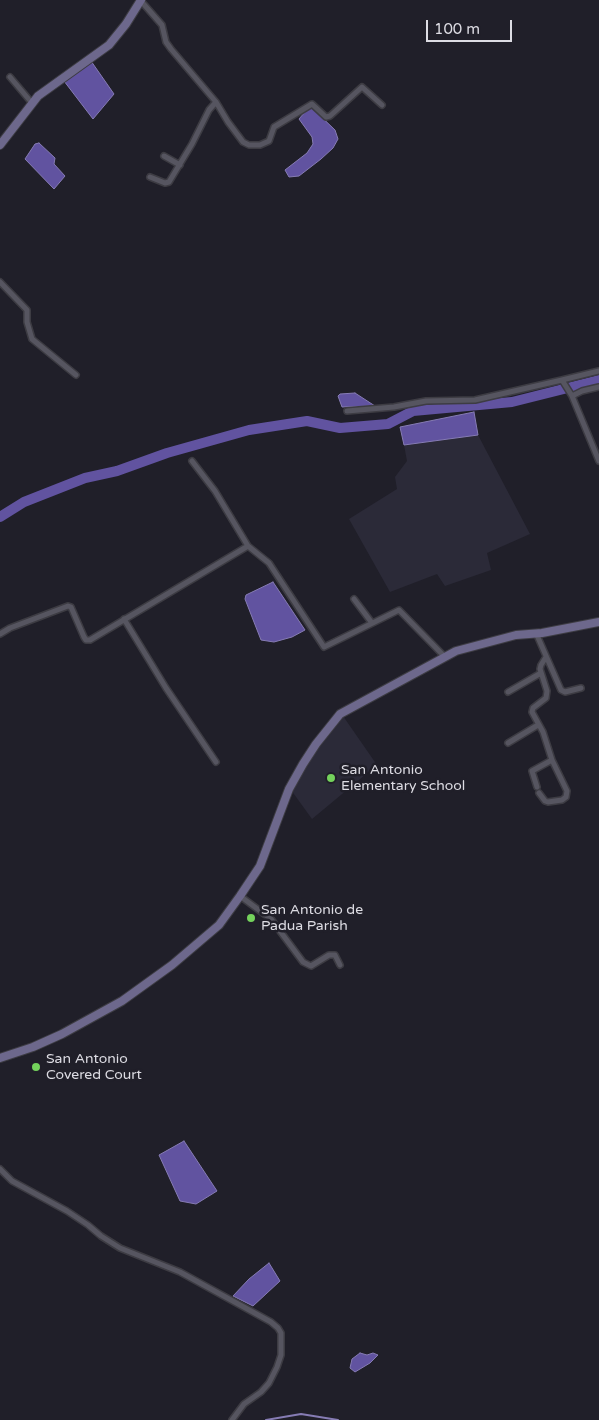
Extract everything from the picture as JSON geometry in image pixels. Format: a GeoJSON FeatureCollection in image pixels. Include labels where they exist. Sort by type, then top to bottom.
{"type":"FeatureCollection","features":[{"type":"Feature","properties":{"kind":"street"},"geometry":{"type":"LineString","coordinates":[[0,145],[38,96],[109,45],[126,24],[141,0],[162,25],[166,42],[216,102],[243,142],[253,146],[269,141],[274,127],[312,104],[326,117],[330,116],[360,87],[364,88],[382,105]]}},
{"type":"Feature","properties":{"kind":"street"},"geometry":{"type":"LineString","coordinates":[[10,78],[32,103]]}},
{"type":"Feature","properties":{"kind":"street"},"geometry":{"type":"LineString","coordinates":[[150,177],[168,183],[180,165],[209,110],[216,102]]}},
{"type":"Feature","properties":{"kind":"street"},"geometry":{"type":"LineString","coordinates":[[164,156],[180,165]]}},
{"type":"Feature","properties":{"kind":"street"},"geometry":{"type":"LineString","coordinates":[[0,282],[27,310],[27,322],[32,339],[76,375]]}},
{"type":"Feature","properties":{"kind":"street"},"geometry":{"type":"LineString","coordinates":[[347,411],[394,408],[426,401],[475,400],[563,382],[599,371]]}},
{"type":"Feature","properties":{"kind":"street"},"geometry":{"type":"LineString","coordinates":[[563,382],[571,394],[599,461]]}},
{"type":"Feature","properties":{"kind":"street"},"geometry":{"type":"LineString","coordinates":[[571,394],[599,387]]}},
{"type":"Feature","properties":{"kind":"street"},"geometry":{"type":"LineString","coordinates":[[192,461],[215,491],[248,546],[269,562],[324,647],[399,610],[445,657]]}},
{"type":"Feature","properties":{"kind":"street"},"geometry":{"type":"LineString","coordinates":[[0,634],[10,628],[68,606],[71,607],[86,640],[90,640],[248,546]]}},
{"type":"Feature","properties":{"kind":"street"},"geometry":{"type":"LineString","coordinates":[[354,599],[372,623]]}},
{"type":"Feature","properties":{"kind":"street"},"geometry":{"type":"LineString","coordinates":[[124,619],[166,688],[216,762]]}},
{"type":"Feature","properties":{"kind":"street"},"geometry":{"type":"LineString","coordinates":[[0,1058],[33,1047],[62,1034],[122,1001],[172,965],[219,925],[260,866],[289,789],[316,744],[340,714],[403,678],[456,651],[516,635],[599,622]]}},
{"type":"Feature","properties":{"kind":"street"},"geometry":{"type":"LineString","coordinates":[[536,633],[561,690],[565,692],[581,688]]}},
{"type":"Feature","properties":{"kind":"street"},"geometry":{"type":"LineString","coordinates":[[540,793],[545,802],[562,800],[566,797],[566,791],[552,760],[543,732],[532,712],[533,708],[546,698],[547,691],[541,672],[541,665],[546,657]]}},
{"type":"Feature","properties":{"kind":"street"},"geometry":{"type":"LineString","coordinates":[[508,692],[541,672]]}},
{"type":"Feature","properties":{"kind":"street"},"geometry":{"type":"LineString","coordinates":[[508,743],[538,725]]}},
{"type":"Feature","properties":{"kind":"street"},"geometry":{"type":"LineString","coordinates":[[536,787],[532,771],[552,760]]}},
{"type":"Feature","properties":{"kind":"street"},"geometry":{"type":"LineString","coordinates":[[240,896],[270,919],[303,962],[311,966],[329,955],[335,955],[340,964]]}},
{"type":"Feature","properties":{"kind":"street"},"geometry":{"type":"LineString","coordinates":[[0,1169],[12,1181],[68,1211],[120,1248],[180,1272],[271,1322],[278,1328],[281,1334],[280,1355],[277,1367],[269,1383],[261,1392],[244,1404],[232,1420]]}},
{"type":"Feature","properties":{"kind":"shaded area"},"geometry":{"type":"Polygon","coordinates":[[[91,61],[114,94],[93,119],[64,81],[91,61]]]}},
{"type":"Feature","properties":{"kind":"shaded area"},"geometry":{"type":"Polygon","coordinates":[[[310,106],[335,130],[338,139],[333,148],[321,159],[299,176],[289,177],[285,170],[307,153],[313,144],[312,137],[299,119],[310,106]]]}},
{"type":"Feature","properties":{"kind":"shaded area"},"geometry":{"type":"Polygon","coordinates":[[[39,143],[55,158],[54,164],[65,176],[54,189],[25,159],[35,144],[39,143]]]}},
{"type":"Feature","properties":{"kind":"shaded area"},"geometry":{"type":"Polygon","coordinates":[[[355,393],[375,406],[342,407],[338,396],[340,394],[355,393]]]}},
{"type":"Feature","properties":{"kind":"shaded area"},"geometry":{"type":"Polygon","coordinates":[[[474,412],[478,435],[404,445],[400,427],[474,412]]]}},
{"type":"Feature","properties":{"kind":"shaded area"},"geometry":{"type":"Polygon","coordinates":[[[478,435],[530,534],[487,553],[491,570],[445,586],[437,574],[390,592],[349,519],[397,489],[395,477],[407,461],[404,445],[478,435]]]}},
{"type":"Feature","properties":{"kind":"shaded area"},"geometry":{"type":"Polygon","coordinates":[[[273,582],[305,630],[292,637],[274,642],[261,640],[245,599],[246,595],[273,582]]]}},
{"type":"Feature","properties":{"kind":"shaded area","name":"San Antonio Elementary School"},"geometry":{"type":"Polygon","coordinates":[[[343,716],[377,765],[312,819],[291,790],[320,745],[343,716]]]}},
{"type":"Feature","properties":{"kind":"shaded area"},"geometry":{"type":"Polygon","coordinates":[[[184,1141],[217,1191],[196,1204],[180,1201],[159,1155],[184,1141]]]}},
{"type":"Feature","properties":{"kind":"shaded area"},"geometry":{"type":"Polygon","coordinates":[[[269,1263],[280,1281],[253,1306],[233,1296],[249,1279],[269,1263]]]}},
{"type":"Feature","properties":{"kind":"shaded area"},"geometry":{"type":"Polygon","coordinates":[[[360,1353],[378,1355],[370,1363],[355,1372],[350,1368],[352,1359],[360,1353]]]}},
{"type":"Feature","properties":{"kind":"waterway"},"geometry":{"type":"LineString","coordinates":[[0,517],[24,502],[85,478],[117,471],[167,453],[249,430],[307,421],[340,428],[388,424],[413,411],[512,402],[599,380]]}},
{"type":"Feature","properties":{"kind":"waterway"},"geometry":{"type":"LineString","coordinates":[[266,1420],[301,1414],[338,1420]]}},
{"type":"Feature","properties":{"kind":"place","name":"San Antonio Elementary School"},"geometry":{"type":"Point","coordinates":[331,778]}},
{"type":"Feature","properties":{"kind":"place","name":"San Antonio de Padua Parish"},"geometry":{"type":"Point","coordinates":[251,918]}},
{"type":"Feature","properties":{"kind":"place","name":"San Antonio Covered Court"},"geometry":{"type":"Point","coordinates":[36,1067]}}]}
